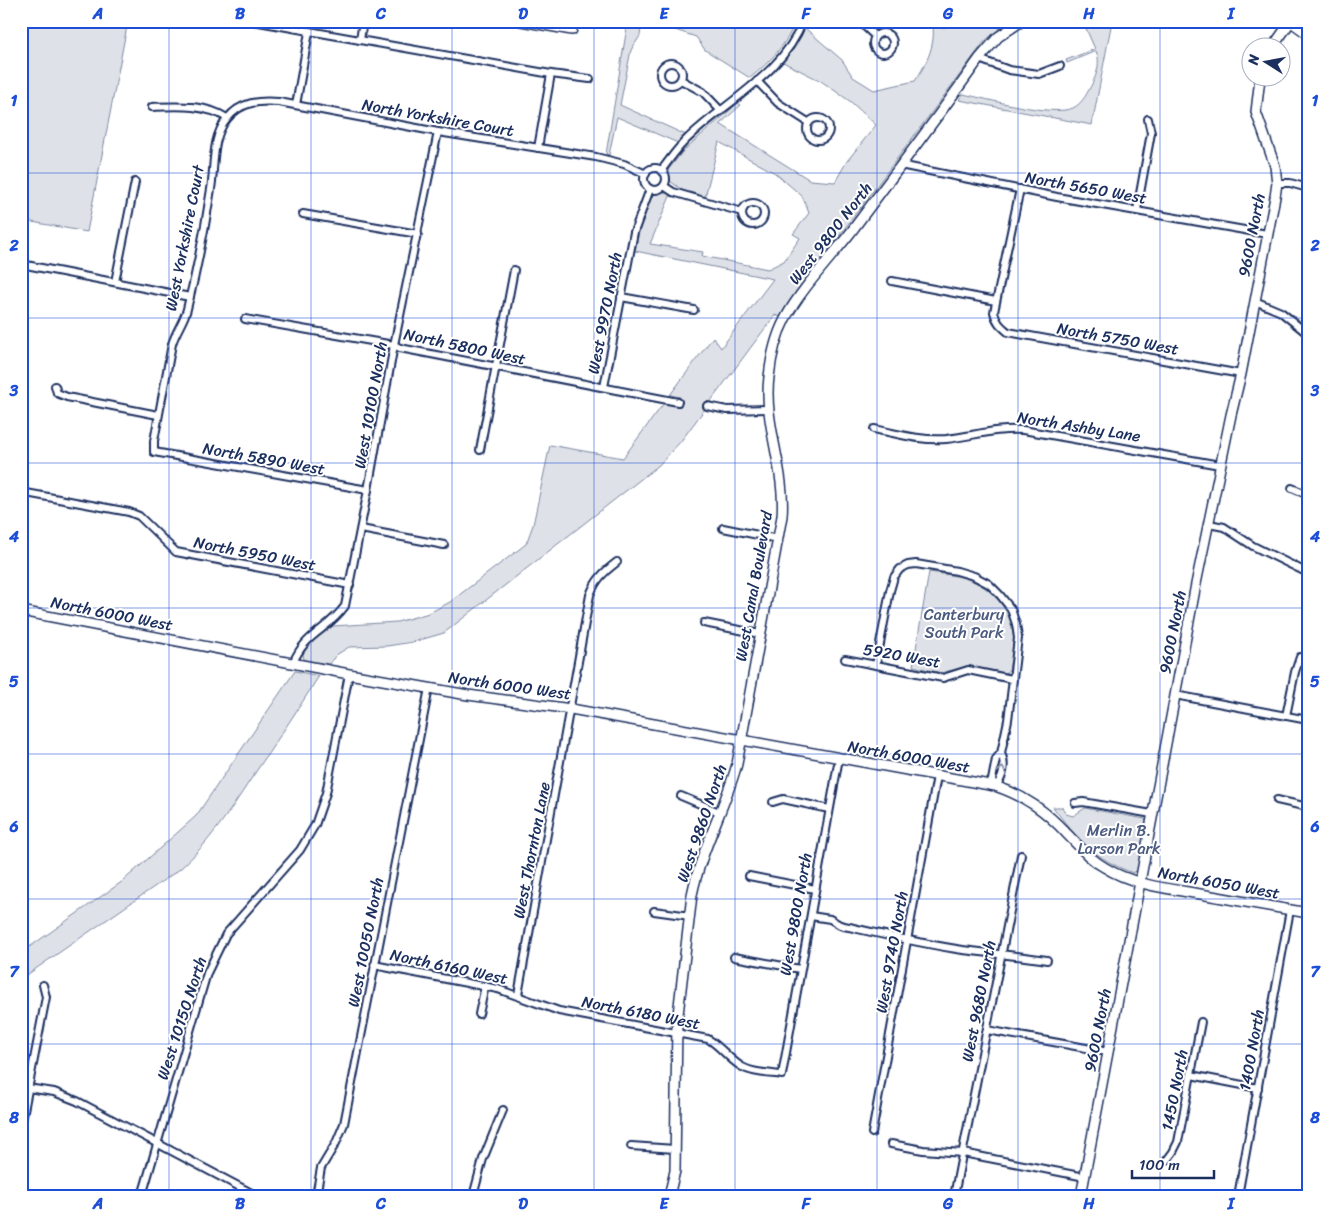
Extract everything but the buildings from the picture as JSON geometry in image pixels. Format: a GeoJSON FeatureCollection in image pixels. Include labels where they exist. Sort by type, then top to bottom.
{"type":"FeatureCollection","features":[{"type":"Feature","properties":{"kind":"street"},"geometry":{"type":"LineString","coordinates":[[253,21],[590,80]]}},
{"type":"Feature","properties":{"kind":"street"},"geometry":{"type":"LineString","coordinates":[[360,40],[363,21]]}},
{"type":"Feature","properties":{"kind":"street"},"geometry":{"type":"LineString","coordinates":[[521,21],[573,26]]}},
{"type":"Feature","properties":{"kind":"street"},"geometry":{"type":"LineString","coordinates":[[661,171],[686,140],[782,58],[800,30],[803,21]]}},
{"type":"Feature","properties":{"kind":"street"},"geometry":{"type":"LineString","coordinates":[[859,21],[876,36]]}},
{"type":"Feature","properties":{"kind":"street","name":"West 9800 North"},"geometry":{"type":"LineString","coordinates":[[784,319],[980,59],[998,37],[1022,21]]}},
{"type":"Feature","properties":{"kind":"street"},"geometry":{"type":"LineString","coordinates":[[1280,38],[1292,23],[1308,34]]}},
{"type":"Feature","properties":{"kind":"street"},"geometry":{"type":"LineString","coordinates":[[296,105],[309,32]]}},
{"type":"Feature","properties":{"kind":"street"},"geometry":{"type":"LineString","coordinates":[[980,59],[1009,70],[1039,74],[1060,66]]}},
{"type":"Feature","properties":{"kind":"street"},"geometry":{"type":"LineString","coordinates":[[538,148],[551,74]]}},
{"type":"Feature","properties":{"kind":"street"},"geometry":{"type":"LineString","coordinates":[[681,80],[703,92],[721,112]]}},
{"type":"Feature","properties":{"kind":"street"},"geometry":{"type":"LineString","coordinates":[[757,80],[778,103],[808,122]]}},
{"type":"Feature","properties":{"kind":"street","name":"9600 North"},"geometry":{"type":"LineString","coordinates":[[1081,1196],[1152,814],[1220,465],[1241,374],[1276,183],[1274,159],[1256,112],[1259,88]]}},
{"type":"Feature","properties":{"kind":"street","name":"North Yorkshire Court"},"geometry":{"type":"LineString","coordinates":[[227,118],[247,104],[265,100],[438,132],[607,160],[624,164],[646,174]]}},
{"type":"Feature","properties":{"kind":"street"},"geometry":{"type":"LineString","coordinates":[[152,107],[193,107],[215,112],[227,118]]}},
{"type":"Feature","properties":{"kind":"street","name":"West Yorkshire Court"},"geometry":{"type":"LineString","coordinates":[[154,452],[158,415],[172,344],[175,333],[187,312],[212,187],[216,144],[218,135],[227,118]]}},
{"type":"Feature","properties":{"kind":"street"},"geometry":{"type":"LineString","coordinates":[[1137,210],[1151,133],[1148,119]]}},
{"type":"Feature","properties":{"kind":"street","name":"West 10100 North"},"geometry":{"type":"LineString","coordinates":[[293,663],[306,640],[337,618],[345,606],[361,529],[394,345],[438,132]]}},
{"type":"Feature","properties":{"kind":"street","name":"North 5650 West"},"geometry":{"type":"LineString","coordinates":[[900,165],[1057,197],[1267,234]]}},
{"type":"Feature","properties":{"kind":"street"},"geometry":{"type":"LineString","coordinates":[[653,169],[661,171],[666,178],[664,186],[657,190],[650,189],[645,182],[646,174],[653,169]]}},
{"type":"Feature","properties":{"kind":"street"},"geometry":{"type":"LineString","coordinates":[[115,282],[135,182]]}},
{"type":"Feature","properties":{"kind":"street"},"geometry":{"type":"LineString","coordinates":[[1276,183],[1290,183],[1308,188]]}},
{"type":"Feature","properties":{"kind":"street"},"geometry":{"type":"LineString","coordinates":[[664,186],[674,192],[742,212]]}},
{"type":"Feature","properties":{"kind":"street","name":"West 9970 North"},"geometry":{"type":"LineString","coordinates":[[604,387],[631,245],[650,189]]}},
{"type":"Feature","properties":{"kind":"street"},"geometry":{"type":"LineString","coordinates":[[892,281],[996,301],[1020,189]]}},
{"type":"Feature","properties":{"kind":"street"},"geometry":{"type":"LineString","coordinates":[[303,214],[418,234]]}},
{"type":"Feature","properties":{"kind":"street"},"geometry":{"type":"LineString","coordinates":[[21,264],[190,297]]}},
{"type":"Feature","properties":{"kind":"street"},"geometry":{"type":"LineString","coordinates":[[480,450],[514,270]]}},
{"type":"Feature","properties":{"kind":"street"},"geometry":{"type":"LineString","coordinates":[[621,297],[694,310]]}},
{"type":"Feature","properties":{"kind":"street","name":"North 5750 West"},"geometry":{"type":"LineString","coordinates":[[996,301],[994,312],[996,320],[1008,332],[1241,374]]}},
{"type":"Feature","properties":{"kind":"street"},"geometry":{"type":"LineString","coordinates":[[1255,302],[1281,312],[1308,334]]}},
{"type":"Feature","properties":{"kind":"street","name":"North 5800 West"},"geometry":{"type":"LineString","coordinates":[[245,319],[394,345],[400,348],[678,402]]}},
{"type":"Feature","properties":{"kind":"street","name":"West Canal Boulevard"},"geometry":{"type":"LineString","coordinates":[[742,740],[778,539],[783,494],[768,409],[768,380],[784,319]]}},
{"type":"Feature","properties":{"kind":"street"},"geometry":{"type":"LineString","coordinates":[[55,386],[57,393],[67,397],[158,415]]}},
{"type":"Feature","properties":{"kind":"street"},"geometry":{"type":"LineString","coordinates":[[707,406],[727,410],[768,409]]}},
{"type":"Feature","properties":{"kind":"street","name":"North Ashby Lane"},"geometry":{"type":"LineString","coordinates":[[874,429],[921,439],[946,439],[993,430],[1023,430],[1220,465]]}},
{"type":"Feature","properties":{"kind":"street","name":"North 5890 West"},"geometry":{"type":"LineString","coordinates":[[154,452],[368,490]]}},
{"type":"Feature","properties":{"kind":"street"},"geometry":{"type":"LineString","coordinates":[[1292,488],[1308,495]]}},
{"type":"Feature","properties":{"kind":"street","name":"North 5950 West"},"geometry":{"type":"LineString","coordinates":[[21,492],[120,510],[139,516],[176,552],[350,585]]}},
{"type":"Feature","properties":{"kind":"street"},"geometry":{"type":"LineString","coordinates":[[1209,524],[1224,527],[1253,546],[1307,570]]}},
{"type":"Feature","properties":{"kind":"street"},"geometry":{"type":"LineString","coordinates":[[723,528],[778,539]]}},
{"type":"Feature","properties":{"kind":"street"},"geometry":{"type":"LineString","coordinates":[[361,529],[444,545]]}},
{"type":"Feature","properties":{"kind":"street","name":"West Thornton Lane"},"geometry":{"type":"LineString","coordinates":[[518,995],[590,595],[594,584],[602,573],[617,562]]}},
{"type":"Feature","properties":{"kind":"street"},"geometry":{"type":"LineString","coordinates":[[876,665],[890,591],[894,576],[900,569],[916,564],[957,571],[974,576],[989,584],[1011,609],[1018,638],[1017,658],[1001,753],[1004,760],[1000,782],[995,786]]}},
{"type":"Feature","properties":{"kind":"street","name":"North 6000 West"},"geometry":{"type":"LineString","coordinates":[[21,611],[349,674],[571,709],[995,786]]}},
{"type":"Feature","properties":{"kind":"street"},"geometry":{"type":"LineString","coordinates":[[704,623],[760,634]]}},
{"type":"Feature","properties":{"kind":"street"},"geometry":{"type":"LineString","coordinates":[[1286,716],[1294,672],[1300,657]]}},
{"type":"Feature","properties":{"kind":"street","name":"5920 West"},"geometry":{"type":"LineString","coordinates":[[845,659],[943,678],[968,670],[1012,679]]}},
{"type":"Feature","properties":{"kind":"street","name":"West 10150 North"},"geometry":{"type":"LineString","coordinates":[[142,1196],[207,973],[222,941],[231,927],[300,850],[315,824],[326,793],[349,674]]}},
{"type":"Feature","properties":{"kind":"street","name":"West 10050 North"},"geometry":{"type":"LineString","coordinates":[[316,1196],[321,1168],[336,1143],[344,1124],[429,688]]}},
{"type":"Feature","properties":{"kind":"street"},"geometry":{"type":"LineString","coordinates":[[1175,695],[1308,720]]}},
{"type":"Feature","properties":{"kind":"street","name":"West 9860 North"},"geometry":{"type":"LineString","coordinates":[[676,1032],[679,996],[696,875],[731,784],[742,740]]}},
{"type":"Feature","properties":{"kind":"street","name":"West 9800 North"},"geometry":{"type":"LineString","coordinates":[[782,1075],[839,758]]}},
{"type":"Feature","properties":{"kind":"street","name":"West 9740 North"},"geometry":{"type":"LineString","coordinates":[[872,1133],[937,776]]}},
{"type":"Feature","properties":{"kind":"street","name":"North 6050 West"},"geometry":{"type":"LineString","coordinates":[[995,786],[1019,795],[1038,806],[1087,855],[1104,868],[1140,883],[1308,913]]}},
{"type":"Feature","properties":{"kind":"street"},"geometry":{"type":"LineString","coordinates":[[681,796],[719,812]]}},
{"type":"Feature","properties":{"kind":"street"},"geometry":{"type":"LineString","coordinates":[[774,802],[783,800],[829,809]]}},
{"type":"Feature","properties":{"kind":"street"},"geometry":{"type":"LineString","coordinates":[[1277,800],[1308,807]]}},
{"type":"Feature","properties":{"kind":"street"},"geometry":{"type":"LineString","coordinates":[[1075,803],[1083,802],[1152,814]]}},
{"type":"Feature","properties":{"kind":"street","name":"West 9680 North"},"geometry":{"type":"LineString","coordinates":[[954,1196],[1021,855]]}},
{"type":"Feature","properties":{"kind":"street"},"geometry":{"type":"LineString","coordinates":[[749,876],[815,888]]}},
{"type":"Feature","properties":{"kind":"street","name":"1400 North"},"geometry":{"type":"LineString","coordinates":[[1238,1196],[1290,910]]}},
{"type":"Feature","properties":{"kind":"street"},"geometry":{"type":"LineString","coordinates":[[654,911],[690,916]]}},
{"type":"Feature","properties":{"kind":"street"},"geometry":{"type":"LineString","coordinates":[[811,916],[830,919],[840,925],[963,950],[1002,953],[1047,960]]}},
{"type":"Feature","properties":{"kind":"street"},"geometry":{"type":"LineString","coordinates":[[734,957],[800,969]]}},
{"type":"Feature","properties":{"kind":"street","name":"North 6160 West"},"geometry":{"type":"LineString","coordinates":[[374,965],[485,986],[518,995]]}},
{"type":"Feature","properties":{"kind":"street"},"geometry":{"type":"LineString","coordinates":[[21,1126],[25,1088],[46,997],[43,985]]}},
{"type":"Feature","properties":{"kind":"street"},"geometry":{"type":"LineString","coordinates":[[479,1014],[485,986]]}},
{"type":"Feature","properties":{"kind":"street","name":"North 6180 West"},"geometry":{"type":"LineString","coordinates":[[518,995],[559,1011],[708,1039],[717,1044],[738,1065],[749,1070],[782,1075]]}},
{"type":"Feature","properties":{"kind":"street","name":"1450 North"},"geometry":{"type":"LineString","coordinates":[[1166,1160],[1178,1142],[1201,1022]]}},
{"type":"Feature","properties":{"kind":"street"},"geometry":{"type":"LineString","coordinates":[[987,1030],[1108,1052]]}},
{"type":"Feature","properties":{"kind":"street"},"geometry":{"type":"LineString","coordinates":[[669,1196],[675,1172],[676,1150],[676,1032]]}},
{"type":"Feature","properties":{"kind":"street"},"geometry":{"type":"LineString","coordinates":[[1191,1075],[1258,1088]]}},
{"type":"Feature","properties":{"kind":"street"},"geometry":{"type":"LineString","coordinates":[[25,1088],[54,1092],[77,1101],[257,1196]]}},
{"type":"Feature","properties":{"kind":"street"},"geometry":{"type":"LineString","coordinates":[[473,1196],[483,1158],[503,1110]]}},
{"type":"Feature","properties":{"kind":"street"},"geometry":{"type":"LineString","coordinates":[[891,1144],[923,1150],[963,1153],[1085,1177]]}},
{"type":"Feature","properties":{"kind":"street"},"geometry":{"type":"LineString","coordinates":[[631,1146],[676,1150]]}},
{"type":"Feature","properties":{"kind":"green space"},"geometry":{"type":"Polygon","coordinates":[[[21,21],[128,21],[87,232],[21,220],[21,21]]]}},
{"type":"Feature","properties":{"kind":"green space"},"geometry":{"type":"Polygon","coordinates":[[[628,21],[796,21],[777,52],[750,78],[705,50],[696,37],[672,29],[641,28],[640,36],[631,50],[620,105],[686,135],[678,143],[617,117],[609,155],[606,154],[628,21]]]}},
{"type":"Feature","properties":{"kind":"green space"},"geometry":{"type":"Polygon","coordinates":[[[932,21],[1008,21],[985,41],[810,275],[781,317],[775,315],[681,441],[659,465],[444,633],[413,642],[387,646],[349,647],[336,655],[329,664],[304,660],[303,654],[307,646],[333,626],[397,622],[429,613],[450,602],[526,544],[533,525],[550,445],[623,458],[664,403],[677,405],[680,397],[670,395],[713,337],[721,348],[773,279],[635,251],[650,199],[655,193],[659,192],[671,194],[650,244],[703,252],[702,256],[768,269],[784,261],[800,238],[793,234],[809,213],[802,196],[775,173],[719,142],[705,197],[682,190],[670,181],[668,170],[684,150],[738,103],[741,105],[720,124],[810,180],[835,182],[847,161],[876,125],[851,102],[821,81],[783,62],[793,50],[805,28],[842,60],[853,77],[874,90],[915,81],[932,45],[932,21]]]}},
{"type":"Feature","properties":{"kind":"green space"},"geometry":{"type":"Polygon","coordinates":[[[1077,21],[1112,21],[1092,125],[959,100],[963,94],[1035,109],[1063,110],[1076,106],[1084,98],[1092,84],[1098,64],[1096,51],[1067,63],[1066,60],[1095,49],[1084,24],[1077,21]]]}},
{"type":"Feature","properties":{"kind":"green space","name":"Canterbury South Park"},"geometry":{"type":"Polygon","coordinates":[[[929,572],[967,579],[984,587],[998,599],[1008,614],[1013,632],[1009,670],[1005,673],[968,666],[941,673],[913,666],[929,572]]]}},
{"type":"Feature","properties":{"kind":"green space"},"geometry":{"type":"Polygon","coordinates":[[[295,671],[319,676],[235,803],[191,859],[180,869],[21,979],[21,953],[123,881],[196,816],[295,671]]]}},
{"type":"Feature","properties":{"kind":"green space","name":"Merlin B. Larson Park"},"geometry":{"type":"Polygon","coordinates":[[[1053,807],[1062,807],[1066,814],[1073,816],[1085,808],[1145,819],[1147,823],[1138,870],[1133,873],[1097,854],[1070,829],[1053,807]]]}},
{"type":"Feature","properties":{"kind":"waterway"},"geometry":{"type":"LineString","coordinates":[[939,21],[944,27]]}}]}
